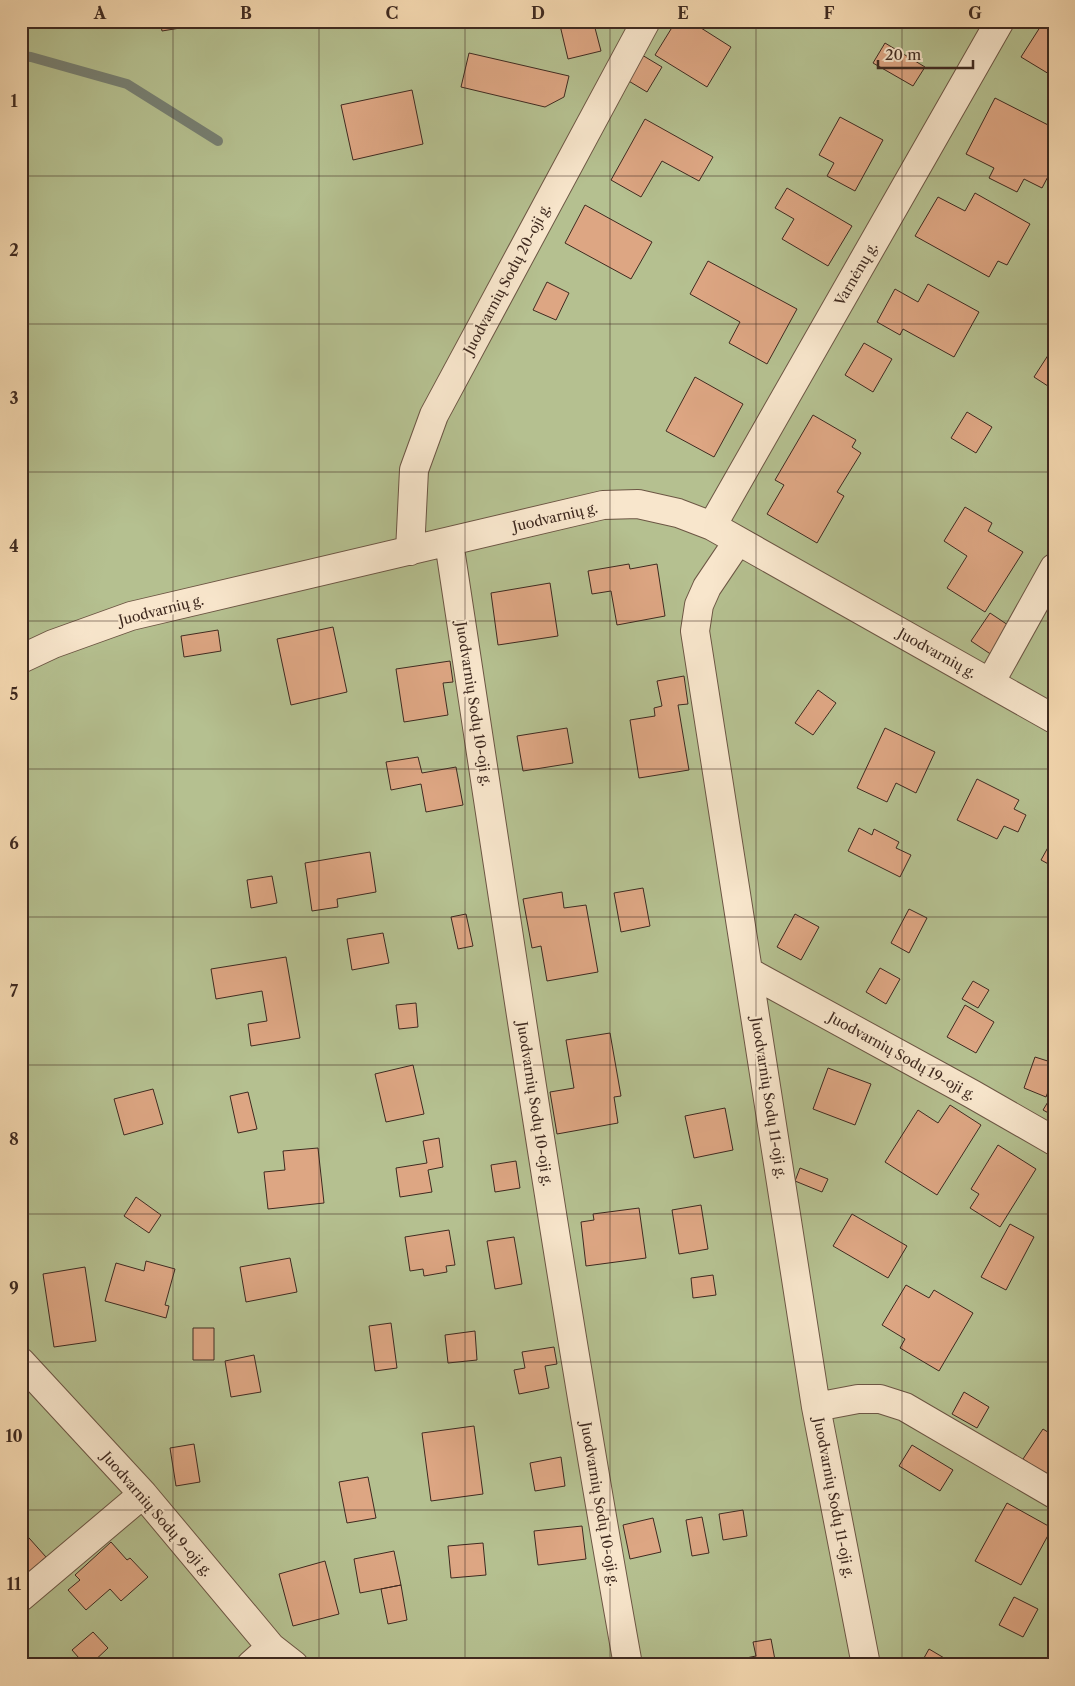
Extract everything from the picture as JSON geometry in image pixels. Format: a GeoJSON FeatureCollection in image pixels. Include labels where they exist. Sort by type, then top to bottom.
{"type":"FeatureCollection","features":[{"type":"Feature","properties":{"kind":"street","name":"Juodvarnių Sodų 20-oji g."},"geometry":{"type":"LineString","coordinates":[[410,551],[414,470],[434,415],[646,21]]}},
{"type":"Feature","properties":{"kind":"street","name":"Varnėnų g."},"geometry":{"type":"LineString","coordinates":[[712,526],[1000,21]]}},
{"type":"Feature","properties":{"kind":"street","name":"Juodvarnių g."},"geometry":{"type":"LineString","coordinates":[[21,658],[53,644],[131,616],[603,505],[638,504],[678,513],[712,526],[1054,719]]}},
{"type":"Feature","properties":{"kind":"street","name":"Juodvarnių Sodų 11-oji g."},"geometry":{"type":"LineString","coordinates":[[738,541],[707,587],[699,605],[695,631],[816,1407],[866,1665]]}},
{"type":"Feature","properties":{"kind":"street","name":"Juodvarnių Sodų 10-oji g."},"geometry":{"type":"LineString","coordinates":[[450,542],[549,1197],[598,1499],[628,1665]]}},
{"type":"Feature","properties":{"kind":"street"},"geometry":{"type":"LineString","coordinates":[[990,683],[1054,568]]}},
{"type":"Feature","properties":{"kind":"street","name":"Juodvarnių Sodų 19-oji g."},"geometry":{"type":"LineString","coordinates":[[749,972],[1054,1141]]}},
{"type":"Feature","properties":{"kind":"street","name":"Juodvarnių Sodų 9-oji g."},"geometry":{"type":"LineString","coordinates":[[21,1362],[143,1494],[271,1647],[294,1665]]}},
{"type":"Feature","properties":{"kind":"street"},"geometry":{"type":"LineString","coordinates":[[816,1407],[858,1399],[880,1399],[905,1407],[1054,1494]]}},
{"type":"Feature","properties":{"kind":"street"},"geometry":{"type":"LineString","coordinates":[[21,1597],[143,1494]]}},
{"type":"Feature","properties":{"kind":"street"},"geometry":{"type":"LineString","coordinates":[[251,1665],[271,1647]]}},
{"type":"Feature","properties":{"kind":"green space"},"geometry":{"type":"Polygon","coordinates":[[[21,21],[1054,21],[1054,1665],[21,1665],[21,21]]]}},
{"type":"Feature","properties":{"kind":"building"},"geometry":{"type":"Polygon","coordinates":[[[160,21],[178,21],[180,28],[162,31],[160,21]]]}},
{"type":"Feature","properties":{"kind":"building"},"geometry":{"type":"Polygon","coordinates":[[[328,21],[361,21],[330,28],[328,21]]]}},
{"type":"Feature","properties":{"kind":"building"},"geometry":{"type":"Polygon","coordinates":[[[559,21],[615,21],[616,23],[595,28],[601,51],[568,59],[559,21]]]}},
{"type":"Feature","properties":{"kind":"building"},"geometry":{"type":"Polygon","coordinates":[[[676,21],[690,21],[731,47],[707,87],[655,55],[676,21]]]}},
{"type":"Feature","properties":{"kind":"building"},"geometry":{"type":"Polygon","coordinates":[[[1044,21],[1054,21],[1054,77],[1021,57],[1044,21]]]}},
{"type":"Feature","properties":{"kind":"building"},"geometry":{"type":"Polygon","coordinates":[[[885,43],[925,67],[913,86],[873,63],[885,43]]]}},
{"type":"Feature","properties":{"kind":"building"},"geometry":{"type":"Polygon","coordinates":[[[469,53],[569,76],[564,97],[545,107],[461,87],[469,53]]]}},
{"type":"Feature","properties":{"kind":"building"},"geometry":{"type":"Polygon","coordinates":[[[642,55],[662,67],[647,92],[627,80],[642,55]]]}},
{"type":"Feature","properties":{"kind":"building"},"geometry":{"type":"Polygon","coordinates":[[[412,90],[423,144],[353,160],[341,105],[412,90]]]}},
{"type":"Feature","properties":{"kind":"building"},"geometry":{"type":"Polygon","coordinates":[[[995,98],[1054,128],[1054,165],[1042,188],[1024,179],[1017,192],[989,178],[994,168],[966,154],[995,98]]]}},
{"type":"Feature","properties":{"kind":"building"},"geometry":{"type":"Polygon","coordinates":[[[840,117],[883,140],[855,191],[827,176],[834,163],[819,155],[840,117]]]}},
{"type":"Feature","properties":{"kind":"building"},"geometry":{"type":"Polygon","coordinates":[[[645,119],[713,157],[699,181],[662,161],[641,197],[611,180],[645,119]]]}},
{"type":"Feature","properties":{"kind":"building"},"geometry":{"type":"Polygon","coordinates":[[[787,188],[852,226],[828,266],[782,239],[794,219],[775,208],[787,188]]]}},
{"type":"Feature","properties":{"kind":"building"},"geometry":{"type":"Polygon","coordinates":[[[975,193],[1030,224],[1007,265],[998,261],[989,277],[915,236],[938,197],[965,211],[975,193]]]}},
{"type":"Feature","properties":{"kind":"building"},"geometry":{"type":"Polygon","coordinates":[[[585,205],[652,242],[631,279],[565,243],[585,205]]]}},
{"type":"Feature","properties":{"kind":"building"},"geometry":{"type":"Polygon","coordinates":[[[708,261],[797,309],[767,364],[729,343],[740,322],[690,294],[708,261]]]}},
{"type":"Feature","properties":{"kind":"building"},"geometry":{"type":"Polygon","coordinates":[[[547,282],[569,293],[556,320],[533,310],[547,282]]]}},
{"type":"Feature","properties":{"kind":"building"},"geometry":{"type":"Polygon","coordinates":[[[928,284],[979,312],[954,357],[903,329],[900,335],[877,322],[895,289],[918,302],[928,284]]]}},
{"type":"Feature","properties":{"kind":"building"},"geometry":{"type":"Polygon","coordinates":[[[864,343],[892,359],[873,392],[845,375],[864,343]]]}},
{"type":"Feature","properties":{"kind":"building"},"geometry":{"type":"Polygon","coordinates":[[[1054,346],[1054,390],[1034,377],[1054,346]]]}},
{"type":"Feature","properties":{"kind":"building"},"geometry":{"type":"Polygon","coordinates":[[[695,377],[743,404],[714,457],[666,431],[695,377]]]}},
{"type":"Feature","properties":{"kind":"building"},"geometry":{"type":"Polygon","coordinates":[[[967,412],[992,427],[976,453],[951,438],[967,412]]]}},
{"type":"Feature","properties":{"kind":"building"},"geometry":{"type":"Polygon","coordinates":[[[813,415],[856,440],[852,447],[861,453],[837,492],[844,496],[817,543],[767,514],[784,485],[775,480],[813,415]]]}},
{"type":"Feature","properties":{"kind":"building"},"geometry":{"type":"Polygon","coordinates":[[[965,507],[992,523],[988,531],[1023,552],[985,612],[947,588],[967,556],[944,541],[965,507]]]}},
{"type":"Feature","properties":{"kind":"building"},"geometry":{"type":"Polygon","coordinates":[[[629,564],[630,569],[657,564],[665,616],[617,625],[611,591],[592,594],[588,571],[629,564]]]}},
{"type":"Feature","properties":{"kind":"building"},"geometry":{"type":"Polygon","coordinates":[[[550,583],[558,636],[498,645],[491,593],[550,583]]]}},
{"type":"Feature","properties":{"kind":"building"},"geometry":{"type":"Polygon","coordinates":[[[990,613],[1011,627],[992,655],[971,641],[990,613]]]}},
{"type":"Feature","properties":{"kind":"building"},"geometry":{"type":"Polygon","coordinates":[[[333,627],[347,692],[291,705],[277,639],[333,627]]]}},
{"type":"Feature","properties":{"kind":"building"},"geometry":{"type":"Polygon","coordinates":[[[218,630],[221,651],[184,657],[181,636],[218,630]]]}},
{"type":"Feature","properties":{"kind":"building"},"geometry":{"type":"Polygon","coordinates":[[[450,661],[453,682],[443,683],[448,715],[404,722],[396,669],[450,661]]]}},
{"type":"Feature","properties":{"kind":"building"},"geometry":{"type":"Polygon","coordinates":[[[684,676],[688,704],[678,705],[689,770],[639,778],[630,720],[655,716],[654,708],[662,706],[657,681],[684,676]]]}},
{"type":"Feature","properties":{"kind":"building"},"geometry":{"type":"Polygon","coordinates":[[[818,690],[836,703],[813,735],[795,723],[818,690]]]}},
{"type":"Feature","properties":{"kind":"building"},"geometry":{"type":"Polygon","coordinates":[[[567,728],[573,763],[523,771],[517,736],[567,728]]]}},
{"type":"Feature","properties":{"kind":"building"},"geometry":{"type":"Polygon","coordinates":[[[885,728],[935,752],[916,793],[896,783],[887,802],[857,788],[885,728]]]}},
{"type":"Feature","properties":{"kind":"building"},"geometry":{"type":"Polygon","coordinates":[[[418,757],[422,773],[456,767],[463,805],[426,812],[421,784],[391,790],[386,762],[418,757]]]}},
{"type":"Feature","properties":{"kind":"building"},"geometry":{"type":"Polygon","coordinates":[[[977,779],[1019,800],[1014,809],[1026,815],[1018,832],[1004,826],[997,839],[957,820],[977,779]]]}},
{"type":"Feature","properties":{"kind":"building"},"geometry":{"type":"Polygon","coordinates":[[[859,828],[872,835],[874,829],[899,842],[896,848],[911,855],[900,877],[848,851],[859,828]]]}},
{"type":"Feature","properties":{"kind":"building"},"geometry":{"type":"Polygon","coordinates":[[[1051,842],[1054,843],[1054,867],[1041,860],[1051,842]]]}},
{"type":"Feature","properties":{"kind":"building"},"geometry":{"type":"Polygon","coordinates":[[[370,852],[376,892],[337,899],[338,907],[312,911],[305,863],[370,852]]]}},
{"type":"Feature","properties":{"kind":"building"},"geometry":{"type":"Polygon","coordinates":[[[272,876],[277,903],[251,908],[247,880],[272,876]]]}},
{"type":"Feature","properties":{"kind":"building"},"geometry":{"type":"Polygon","coordinates":[[[643,888],[650,926],[621,932],[614,893],[643,888]]]}},
{"type":"Feature","properties":{"kind":"building"},"geometry":{"type":"Polygon","coordinates":[[[562,892],[564,908],[586,905],[598,972],[547,981],[541,946],[532,948],[523,899],[562,892]]]}},
{"type":"Feature","properties":{"kind":"building"},"geometry":{"type":"Polygon","coordinates":[[[909,909],[927,918],[909,953],[891,943],[909,909]]]}},
{"type":"Feature","properties":{"kind":"building"},"geometry":{"type":"Polygon","coordinates":[[[466,914],[473,946],[458,949],[451,917],[466,914]]]}},
{"type":"Feature","properties":{"kind":"building"},"geometry":{"type":"Polygon","coordinates":[[[795,914],[819,927],[801,960],[777,947],[795,914]]]}},
{"type":"Feature","properties":{"kind":"building"},"geometry":{"type":"Polygon","coordinates":[[[383,933],[389,963],[352,970],[347,939],[383,933]]]}},
{"type":"Feature","properties":{"kind":"building"},"geometry":{"type":"Polygon","coordinates":[[[286,957],[300,1038],[251,1046],[248,1024],[267,1021],[262,991],[216,999],[211,969],[286,957]]]}},
{"type":"Feature","properties":{"kind":"building"},"geometry":{"type":"Polygon","coordinates":[[[880,968],[900,979],[886,1004],[866,992],[880,968]]]}},
{"type":"Feature","properties":{"kind":"building"},"geometry":{"type":"Polygon","coordinates":[[[973,981],[989,990],[978,1008],[962,999],[973,981]]]}},
{"type":"Feature","properties":{"kind":"building"},"geometry":{"type":"Polygon","coordinates":[[[416,1003],[418,1027],[399,1029],[396,1005],[416,1003]]]}},
{"type":"Feature","properties":{"kind":"building"},"geometry":{"type":"Polygon","coordinates":[[[965,1005],[994,1022],[976,1053],[947,1037],[965,1005]]]}},
{"type":"Feature","properties":{"kind":"building"},"geometry":{"type":"Polygon","coordinates":[[[610,1033],[621,1096],[614,1097],[618,1123],[557,1134],[550,1092],[574,1088],[566,1040],[610,1033]]]}},
{"type":"Feature","properties":{"kind":"building"},"geometry":{"type":"Polygon","coordinates":[[[1035,1057],[1054,1063],[1054,1076],[1046,1097],[1024,1088],[1035,1057]]]}},
{"type":"Feature","properties":{"kind":"building"},"geometry":{"type":"Polygon","coordinates":[[[413,1065],[424,1114],[386,1122],[375,1074],[413,1065]]]}},
{"type":"Feature","properties":{"kind":"building"},"geometry":{"type":"Polygon","coordinates":[[[828,1068],[871,1084],[855,1125],[813,1109],[828,1068]]]}},
{"type":"Feature","properties":{"kind":"building"},"geometry":{"type":"Polygon","coordinates":[[[153,1089],[163,1124],[124,1135],[114,1099],[153,1089]]]}},
{"type":"Feature","properties":{"kind":"building"},"geometry":{"type":"Polygon","coordinates":[[[248,1092],[257,1129],[238,1133],[230,1096],[248,1092]]]}},
{"type":"Feature","properties":{"kind":"building"},"geometry":{"type":"Polygon","coordinates":[[[1054,1092],[1054,1116],[1043,1110],[1054,1092]]]}},
{"type":"Feature","properties":{"kind":"building"},"geometry":{"type":"Polygon","coordinates":[[[950,1105],[981,1125],[937,1195],[885,1162],[918,1110],[938,1123],[950,1105]]]}},
{"type":"Feature","properties":{"kind":"building"},"geometry":{"type":"Polygon","coordinates":[[[725,1108],[733,1150],[694,1158],[685,1116],[725,1108]]]}},
{"type":"Feature","properties":{"kind":"building"},"geometry":{"type":"Polygon","coordinates":[[[439,1138],[443,1167],[428,1170],[432,1192],[400,1197],[396,1168],[427,1163],[423,1141],[439,1138]]]}},
{"type":"Feature","properties":{"kind":"building"},"geometry":{"type":"Polygon","coordinates":[[[998,1145],[1036,1169],[1000,1227],[970,1208],[979,1194],[971,1189],[998,1145]]]}},
{"type":"Feature","properties":{"kind":"building"},"geometry":{"type":"Polygon","coordinates":[[[318,1148],[324,1203],[268,1209],[264,1172],[285,1170],[283,1151],[318,1148]]]}},
{"type":"Feature","properties":{"kind":"building"},"geometry":{"type":"Polygon","coordinates":[[[516,1161],[520,1188],[495,1192],[491,1165],[516,1161]]]}},
{"type":"Feature","properties":{"kind":"building"},"geometry":{"type":"Polygon","coordinates":[[[800,1168],[828,1179],[822,1192],[795,1181],[800,1168]]]}},
{"type":"Feature","properties":{"kind":"building"},"geometry":{"type":"Polygon","coordinates":[[[136,1197],[161,1215],[149,1233],[124,1216],[136,1197]]]}},
{"type":"Feature","properties":{"kind":"building"},"geometry":{"type":"Polygon","coordinates":[[[701,1205],[708,1249],[679,1254],[672,1210],[701,1205]]]}},
{"type":"Feature","properties":{"kind":"building"},"geometry":{"type":"Polygon","coordinates":[[[639,1208],[646,1258],[586,1266],[581,1222],[594,1220],[593,1214],[639,1208]]]}},
{"type":"Feature","properties":{"kind":"building"},"geometry":{"type":"Polygon","coordinates":[[[852,1214],[907,1246],[888,1278],[833,1246],[852,1214]]]}},
{"type":"Feature","properties":{"kind":"building"},"geometry":{"type":"Polygon","coordinates":[[[1010,1224],[1034,1237],[1006,1290],[981,1277],[1010,1224]]]}},
{"type":"Feature","properties":{"kind":"building"},"geometry":{"type":"Polygon","coordinates":[[[449,1230],[455,1265],[446,1266],[447,1272],[424,1276],[423,1269],[410,1271],[405,1237],[449,1230]]]}},
{"type":"Feature","properties":{"kind":"building"},"geometry":{"type":"Polygon","coordinates":[[[514,1237],[522,1284],[495,1289],[487,1241],[514,1237]]]}},
{"type":"Feature","properties":{"kind":"building"},"geometry":{"type":"Polygon","coordinates":[[[290,1258],[297,1292],[246,1302],[240,1267],[290,1258]]]}},
{"type":"Feature","properties":{"kind":"building"},"geometry":{"type":"Polygon","coordinates":[[[146,1261],[175,1269],[165,1305],[169,1306],[166,1318],[105,1301],[116,1263],[144,1271],[146,1261]]]}},
{"type":"Feature","properties":{"kind":"building"},"geometry":{"type":"Polygon","coordinates":[[[85,1267],[96,1341],[54,1347],[43,1274],[85,1267]]]}},
{"type":"Feature","properties":{"kind":"building"},"geometry":{"type":"Polygon","coordinates":[[[713,1275],[716,1295],[693,1298],[691,1278],[713,1275]]]}},
{"type":"Feature","properties":{"kind":"building"},"geometry":{"type":"Polygon","coordinates":[[[906,1285],[929,1298],[934,1290],[973,1313],[939,1371],[900,1348],[905,1339],[882,1325],[906,1285]]]}},
{"type":"Feature","properties":{"kind":"building"},"geometry":{"type":"Polygon","coordinates":[[[391,1323],[397,1368],[375,1371],[369,1326],[391,1323]]]}},
{"type":"Feature","properties":{"kind":"building"},"geometry":{"type":"Polygon","coordinates":[[[193,1328],[214,1328],[214,1360],[193,1360],[193,1328]]]}},
{"type":"Feature","properties":{"kind":"building"},"geometry":{"type":"Polygon","coordinates":[[[475,1331],[477,1360],[448,1363],[445,1335],[475,1331]]]}},
{"type":"Feature","properties":{"kind":"building"},"geometry":{"type":"Polygon","coordinates":[[[554,1347],[557,1364],[545,1366],[549,1388],[519,1394],[514,1370],[525,1368],[522,1352],[554,1347]]]}},
{"type":"Feature","properties":{"kind":"building"},"geometry":{"type":"Polygon","coordinates":[[[254,1355],[261,1392],[231,1397],[225,1361],[254,1355]]]}},
{"type":"Feature","properties":{"kind":"building"},"geometry":{"type":"Polygon","coordinates":[[[964,1392],[989,1407],[977,1428],[952,1414],[964,1392]]]}},
{"type":"Feature","properties":{"kind":"building"},"geometry":{"type":"Polygon","coordinates":[[[474,1426],[483,1494],[431,1501],[422,1433],[474,1426]]]}},
{"type":"Feature","properties":{"kind":"building"},"geometry":{"type":"Polygon","coordinates":[[[1043,1429],[1054,1436],[1053,1479],[1023,1459],[1043,1429]]]}},
{"type":"Feature","properties":{"kind":"building"},"geometry":{"type":"Polygon","coordinates":[[[194,1444],[200,1482],[176,1486],[170,1448],[194,1444]]]}},
{"type":"Feature","properties":{"kind":"building"},"geometry":{"type":"Polygon","coordinates":[[[912,1445],[953,1470],[940,1491],[899,1466],[912,1445]]]}},
{"type":"Feature","properties":{"kind":"building"},"geometry":{"type":"Polygon","coordinates":[[[561,1457],[565,1486],[535,1491],[530,1463],[561,1457]]]}},
{"type":"Feature","properties":{"kind":"building"},"geometry":{"type":"Polygon","coordinates":[[[368,1477],[376,1518],[347,1523],[339,1482],[368,1477]]]}},
{"type":"Feature","properties":{"kind":"building"},"geometry":{"type":"Polygon","coordinates":[[[1007,1503],[1052,1528],[1021,1585],[975,1561],[1007,1503]]]}},
{"type":"Feature","properties":{"kind":"building"},"geometry":{"type":"Polygon","coordinates":[[[743,1510],[747,1536],[723,1540],[719,1514],[743,1510]]]}},
{"type":"Feature","properties":{"kind":"building"},"geometry":{"type":"Polygon","coordinates":[[[702,1517],[709,1553],[692,1556],[686,1520],[702,1517]]]}},
{"type":"Feature","properties":{"kind":"building"},"geometry":{"type":"Polygon","coordinates":[[[653,1518],[661,1552],[630,1559],[623,1525],[653,1518]]]}},
{"type":"Feature","properties":{"kind":"building"},"geometry":{"type":"Polygon","coordinates":[[[582,1526],[586,1559],[538,1565],[534,1531],[582,1526]]]}},
{"type":"Feature","properties":{"kind":"building"},"geometry":{"type":"Polygon","coordinates":[[[21,1529],[46,1557],[21,1579],[21,1529]]]}},
{"type":"Feature","properties":{"kind":"building"},"geometry":{"type":"Polygon","coordinates":[[[111,1542],[127,1560],[130,1558],[148,1577],[121,1601],[110,1589],[86,1610],[68,1590],[80,1580],[75,1575],[111,1542]]]}},
{"type":"Feature","properties":{"kind":"building"},"geometry":{"type":"Polygon","coordinates":[[[483,1543],[486,1575],[451,1578],[448,1546],[483,1543]]]}},
{"type":"Feature","properties":{"kind":"building"},"geometry":{"type":"Polygon","coordinates":[[[394,1551],[401,1585],[360,1593],[354,1559],[394,1551]]]}},
{"type":"Feature","properties":{"kind":"building"},"geometry":{"type":"Polygon","coordinates":[[[325,1561],[339,1614],[293,1626],[279,1574],[325,1561]]]}},
{"type":"Feature","properties":{"kind":"building"},"geometry":{"type":"Polygon","coordinates":[[[401,1585],[407,1620],[388,1624],[381,1589],[401,1585]]]}},
{"type":"Feature","properties":{"kind":"building"},"geometry":{"type":"Polygon","coordinates":[[[1014,1597],[1038,1609],[1023,1637],[999,1625],[1014,1597]]]}},
{"type":"Feature","properties":{"kind":"building"},"geometry":{"type":"Polygon","coordinates":[[[93,1632],[108,1648],[90,1665],[85,1665],[72,1650],[93,1632]]]}},
{"type":"Feature","properties":{"kind":"building"},"geometry":{"type":"Polygon","coordinates":[[[771,1639],[776,1665],[747,1665],[746,1658],[756,1656],[753,1642],[771,1639]]]}},
{"type":"Feature","properties":{"kind":"building"},"geometry":{"type":"Polygon","coordinates":[[[929,1649],[956,1665],[920,1665],[929,1649]]]}},
{"type":"Feature","properties":{"kind":"building"},"geometry":{"type":"Polygon","coordinates":[[[801,1658],[803,1665],[776,1665],[775,1662],[801,1658]]]}},
{"type":"Feature","properties":{"kind":"waterway"},"geometry":{"type":"LineString","coordinates":[[21,56],[31,57],[127,84],[218,141]]}}]}
